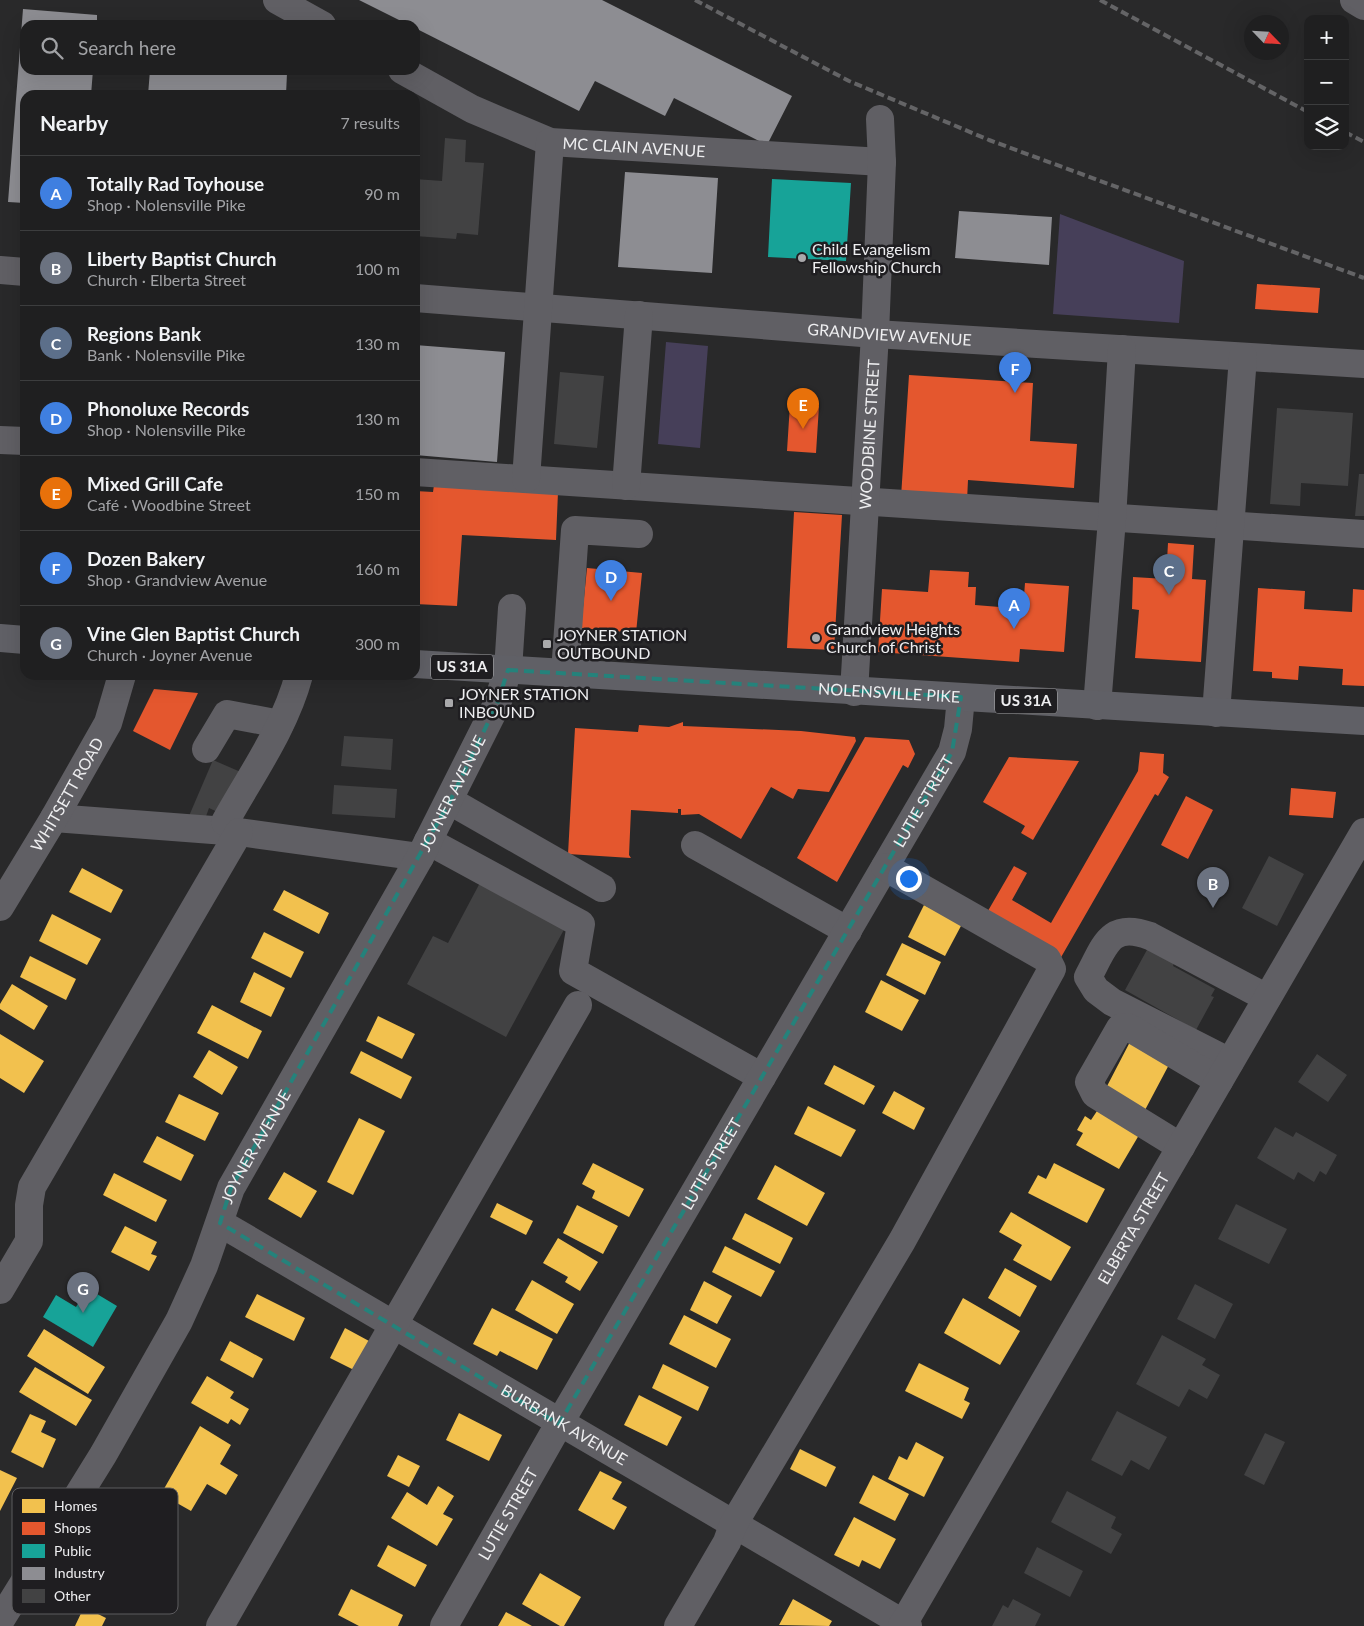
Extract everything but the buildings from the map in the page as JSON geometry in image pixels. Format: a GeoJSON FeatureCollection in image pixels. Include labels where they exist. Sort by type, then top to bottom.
{"type":"FeatureCollection","features":[{"type":"Feature","properties":{"kind":"main road"},"geometry":{"type":"LineString","coordinates":[[0,638],[20,640]]}},
{"type":"Feature","properties":{"kind":"main road","name":"NOLENSVILLE PIKE"},"geometry":{"type":"LineString","coordinates":[[420,664],[1364,722]]}},
{"type":"Feature","properties":{"kind":"street"},"geometry":{"type":"LineString","coordinates":[[278,0],[313,20]]}},
{"type":"Feature","properties":{"kind":"street"},"geometry":{"type":"LineString","coordinates":[[1354,0],[1364,6]]}},
{"type":"Feature","properties":{"kind":"street","name":"MC CLAIN AVENUE"},"geometry":{"type":"LineString","coordinates":[[411,75],[472,110],[550,142],[882,162]]}},
{"type":"Feature","properties":{"kind":"street","name":"WOODBINE STREET"},"geometry":{"type":"LineString","coordinates":[[854,692],[875,334],[882,162],[880,120]]}},
{"type":"Feature","properties":{"kind":"street"},"geometry":{"type":"LineString","coordinates":[[526,480],[550,142]]}},
{"type":"Feature","properties":{"kind":"street"},"geometry":{"type":"LineString","coordinates":[[0,270],[20,272]]}},
{"type":"Feature","properties":{"kind":"street","name":"GRANDVIEW AVENUE"},"geometry":{"type":"LineString","coordinates":[[420,298],[875,334],[1364,364]]}},
{"type":"Feature","properties":{"kind":"street"},"geometry":{"type":"LineString","coordinates":[[626,486],[639,315]]}},
{"type":"Feature","properties":{"kind":"street"},"geometry":{"type":"LineString","coordinates":[[1098,706],[1122,349]]}},
{"type":"Feature","properties":{"kind":"street"},"geometry":{"type":"LineString","coordinates":[[1216,713],[1243,357]]}},
{"type":"Feature","properties":{"kind":"street"},"geometry":{"type":"LineString","coordinates":[[0,440],[20,441]]}},
{"type":"Feature","properties":{"kind":"street"},"geometry":{"type":"LineString","coordinates":[[420,472],[1364,534]]}},
{"type":"Feature","properties":{"kind":"street"},"geometry":{"type":"LineString","coordinates":[[565,674],[575,530],[639,534]]}},
{"type":"Feature","properties":{"kind":"street","name":"JOYNER AVENUE"},"geometry":{"type":"LineString","coordinates":[[83,1488],[179,1321],[204,1266],[231,1188],[450,801],[496,704],[508,670],[512,608]]}},
{"type":"Feature","properties":{"kind":"street","name":"WHITSETT ROAD"},"geometry":{"type":"LineString","coordinates":[[0,907],[54,818],[108,723],[121,680]]}},
{"type":"Feature","properties":{"kind":"street"},"geometry":{"type":"LineString","coordinates":[[0,1290],[29,1241],[29,1205],[32,1187],[232,827],[295,691],[298,680]]}},
{"type":"Feature","properties":{"kind":"street","name":"LUTIE STREET"},"geometry":{"type":"LineString","coordinates":[[444,1626],[559,1424],[952,752],[958,729],[961,697]]}},
{"type":"Feature","properties":{"kind":"street"},"geometry":{"type":"LineString","coordinates":[[206,749],[227,714],[280,724]]}},
{"type":"Feature","properties":{"kind":"street"},"geometry":{"type":"LineString","coordinates":[[450,801],[602,888]]}},
{"type":"Feature","properties":{"kind":"street"},"geometry":{"type":"LineString","coordinates":[[54,818],[232,827],[424,849],[581,924],[573,971],[762,1077]]}},
{"type":"Feature","properties":{"kind":"street","name":"ELBERTA STREET"},"geometry":{"type":"LineString","coordinates":[[905,1625],[1267,998],[1354,873],[1364,832]]}},
{"type":"Feature","properties":{"kind":"street"},"geometry":{"type":"LineString","coordinates":[[695,844],[848,932]]}},
{"type":"Feature","properties":{"kind":"street"},"geometry":{"type":"LineString","coordinates":[[678,1626],[727,1542],[733,1524],[902,1241],[1052,970],[1047,959],[885,867]]}},
{"type":"Feature","properties":{"kind":"street"},"geometry":{"type":"LineString","coordinates":[[1224,1072],[1096,990],[1088,977],[1109,938],[1122,931],[1136,931],[1150,936],[1267,998]]}},
{"type":"Feature","properties":{"kind":"street"},"geometry":{"type":"LineString","coordinates":[[220,1626],[578,1005]]}},
{"type":"Feature","properties":{"kind":"street"},"geometry":{"type":"LineString","coordinates":[[1181,1147],[1095,1094],[1089,1082],[1120,1028],[1128,1027],[1224,1072]]}},
{"type":"Feature","properties":{"kind":"street","name":"BURBANK AVENUE"},"geometry":{"type":"LineString","coordinates":[[220,1223],[559,1424],[905,1625]]}},
{"type":"Feature","properties":{"kind":"street","name":"JOYNER AVENUE"},"geometry":{"type":"LineString","coordinates":[[0,1621],[12,1602]]}},
{"type":"Feature","properties":{"kind":"highlighted area"},"geometry":{"type":"Polygon","coordinates":[[[508,670],[961,697],[952,752],[559,1424],[220,1223],[231,1188],[450,801],[497,704],[508,670]]]}},
{"type":"Feature","properties":{"kind":"shaded area"},"geometry":{"type":"Polygon","coordinates":[[[1060,214],[1184,261],[1179,323],[1053,314],[1060,214]]]}},
{"type":"Feature","properties":{"kind":"shaded area"},"geometry":{"type":"Polygon","coordinates":[[[666,342],[708,346],[700,448],[658,444],[666,342]]]}},
{"type":"Feature","properties":{"kind":"railway"},"geometry":{"type":"LineString","coordinates":[[695,0],[849,81],[989,140],[1364,278]]}},
{"type":"Feature","properties":{"kind":"railway"},"geometry":{"type":"LineString","coordinates":[[1100,0],[1304,110]]}},
{"type":"Feature","properties":{"kind":"railway"},"geometry":{"type":"LineString","coordinates":[[1349,134],[1364,142]]}},
{"type":"Feature","properties":{"kind":"place","name":"Child Evangelism Fellowship Church"},"geometry":{"type":"Point","coordinates":[802,258]}},
{"type":"Feature","properties":{"kind":"place","name":"Dozen Bakery"},"geometry":{"type":"Point","coordinates":[1015,393]}},
{"type":"Feature","properties":{"kind":"place","name":"Mixed Grill Cafe"},"geometry":{"type":"Point","coordinates":[803,429]}},
{"type":"Feature","properties":{"kind":"place","name":"Regions Bank"},"geometry":{"type":"Point","coordinates":[1169,595]}},
{"type":"Feature","properties":{"kind":"place","name":"Phonoluxe Records"},"geometry":{"type":"Point","coordinates":[611,601]}},
{"type":"Feature","properties":{"kind":"place","name":"Totally Rad Toyhouse"},"geometry":{"type":"Point","coordinates":[1014,629]}},
{"type":"Feature","properties":{"kind":"place","name":"Grandview Heights Church of Christ"},"geometry":{"type":"Point","coordinates":[816,638]}},
{"type":"Feature","properties":{"kind":"place","name":"JOYNER STATION OUTBOUND"},"geometry":{"type":"Point","coordinates":[547,644]}},
{"type":"Feature","properties":{"kind":"place","name":"JOYNER STATION INBOUND"},"geometry":{"type":"Point","coordinates":[449,703]}},
{"type":"Feature","properties":{"kind":"place","name":"Liberty Baptist Church"},"geometry":{"type":"Point","coordinates":[1213,908]}},
{"type":"Feature","properties":{"kind":"place","name":"Vine Glen Baptist Church"},"geometry":{"type":"Point","coordinates":[83,1313]}}]}
